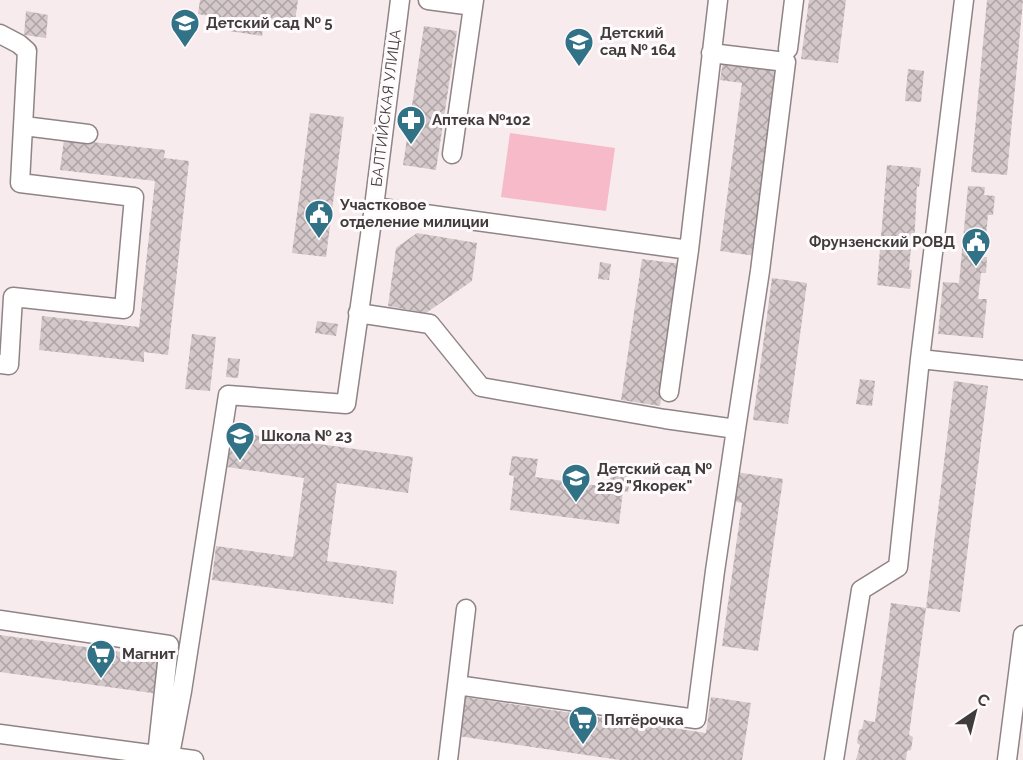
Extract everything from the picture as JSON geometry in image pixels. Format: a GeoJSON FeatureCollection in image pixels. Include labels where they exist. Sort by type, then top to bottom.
{"type":"FeatureCollection","features":[{"type":"Feature","properties":{"kind":"street","name":"БАЛТИЙСКАЯ УЛИЦА"},"geometry":{"type":"LineString","coordinates":[[165,757],[184,679],[228,395],[346,404],[400,0]]}},
{"type":"Feature","properties":{"kind":"street"},"geometry":{"type":"LineString","coordinates":[[428,0],[474,3],[452,154]]}},
{"type":"Feature","properties":{"kind":"street"},"geometry":{"type":"LineString","coordinates":[[669,392],[689,250],[718,0]]}},
{"type":"Feature","properties":{"kind":"street"},"geometry":{"type":"LineString","coordinates":[[788,49],[794,0]]}},
{"type":"Feature","properties":{"kind":"street"},"geometry":{"type":"LineString","coordinates":[[834,760],[861,590],[898,567],[920,359],[964,0]]}},
{"type":"Feature","properties":{"kind":"street"},"geometry":{"type":"LineString","coordinates":[[0,34],[27,51],[20,183],[134,197],[124,309],[13,297],[9,365],[0,364]]}},
{"type":"Feature","properties":{"kind":"street"},"geometry":{"type":"LineString","coordinates":[[457,685],[696,719],[714,571],[760,271],[786,62],[711,53]]}},
{"type":"Feature","properties":{"kind":"street"},"geometry":{"type":"LineString","coordinates":[[24,126],[88,134]]}},
{"type":"Feature","properties":{"kind":"street"},"geometry":{"type":"LineString","coordinates":[[374,207],[689,250]]}},
{"type":"Feature","properties":{"kind":"street"},"geometry":{"type":"LineString","coordinates":[[358,318],[430,324],[481,387],[736,429]]}},
{"type":"Feature","properties":{"kind":"street"},"geometry":{"type":"LineString","coordinates":[[920,359],[1023,370]]}},
{"type":"Feature","properties":{"kind":"street"},"geometry":{"type":"LineString","coordinates":[[448,760],[466,609]]}},
{"type":"Feature","properties":{"kind":"street"},"geometry":{"type":"LineString","coordinates":[[0,620],[169,645],[165,757]]}},
{"type":"Feature","properties":{"kind":"street"},"geometry":{"type":"LineString","coordinates":[[1007,760],[1019,697],[1023,635]]}},
{"type":"Feature","properties":{"kind":"street"},"geometry":{"type":"LineString","coordinates":[[0,734],[194,760]]}},
{"type":"Feature","properties":{"kind":"shaded area"},"geometry":{"type":"Polygon","coordinates":[[[510,133],[615,148],[606,211],[501,197],[510,133]]]}},
{"type":"Feature","properties":{"kind":"building"},"geometry":{"type":"Polygon","coordinates":[[[200,0],[298,0],[294,28],[264,23],[262,36],[229,31],[230,20],[198,14],[200,0]]]}},
{"type":"Feature","properties":{"kind":"building"},"geometry":{"type":"Polygon","coordinates":[[[809,0],[846,0],[838,63],[801,59],[809,0]]]}},
{"type":"Feature","properties":{"kind":"building"},"geometry":{"type":"Polygon","coordinates":[[[987,0],[1023,0],[1007,175],[971,172],[987,0]]]}},
{"type":"Feature","properties":{"kind":"building"},"geometry":{"type":"Polygon","coordinates":[[[26,11],[48,15],[46,38],[24,35],[26,11]]]}},
{"type":"Feature","properties":{"kind":"building"},"geometry":{"type":"Polygon","coordinates":[[[424,26],[457,31],[436,170],[403,165],[424,26]]]}},
{"type":"Feature","properties":{"kind":"building"},"geometry":{"type":"Polygon","coordinates":[[[723,62],[780,69],[756,256],[720,251],[742,83],[720,80],[723,62]]]}},
{"type":"Feature","properties":{"kind":"building"},"geometry":{"type":"Polygon","coordinates":[[[908,69],[924,71],[921,102],[905,101],[908,69]]]}},
{"type":"Feature","properties":{"kind":"building"},"geometry":{"type":"Polygon","coordinates":[[[310,113],[344,117],[326,257],[292,253],[310,113]]]}},
{"type":"Feature","properties":{"kind":"building"},"geometry":{"type":"Polygon","coordinates":[[[64,139],[165,150],[164,158],[189,161],[168,355],[144,352],[144,362],[39,350],[42,316],[139,327],[155,181],[60,170],[64,139]]]}},
{"type":"Feature","properties":{"kind":"building"},"geometry":{"type":"Polygon","coordinates":[[[887,165],[921,168],[919,187],[917,186],[914,247],[911,247],[910,289],[877,285],[887,165]]]}},
{"type":"Feature","properties":{"kind":"building"},"geometry":{"type":"Polygon","coordinates":[[[968,186],[985,187],[984,195],[995,196],[993,215],[988,215],[984,257],[987,257],[986,273],[981,273],[978,299],[987,299],[983,338],[938,334],[943,282],[959,283],[968,186]]]}},
{"type":"Feature","properties":{"kind":"building"},"geometry":{"type":"Polygon","coordinates":[[[417,233],[477,243],[472,281],[426,313],[388,306],[396,248],[417,233]]]}},
{"type":"Feature","properties":{"kind":"building"},"geometry":{"type":"Polygon","coordinates":[[[642,259],[681,264],[660,406],[621,400],[642,259]]]}},
{"type":"Feature","properties":{"kind":"building"},"geometry":{"type":"Polygon","coordinates":[[[600,262],[611,264],[609,280],[598,279],[600,262]]]}},
{"type":"Feature","properties":{"kind":"building"},"geometry":{"type":"Polygon","coordinates":[[[772,278],[807,283],[788,424],[753,420],[772,278]]]}},
{"type":"Feature","properties":{"kind":"building"},"geometry":{"type":"Polygon","coordinates":[[[317,321],[338,324],[336,336],[315,333],[317,321]]]}},
{"type":"Feature","properties":{"kind":"building"},"geometry":{"type":"Polygon","coordinates":[[[192,334],[216,337],[210,391],[185,389],[192,334]]]}},
{"type":"Feature","properties":{"kind":"building"},"geometry":{"type":"Polygon","coordinates":[[[228,358],[240,359],[238,378],[226,377],[228,358]]]}},
{"type":"Feature","properties":{"kind":"building"},"geometry":{"type":"Polygon","coordinates":[[[860,379],[875,381],[872,406],[856,404],[860,379]]]}},
{"type":"Feature","properties":{"kind":"building"},"geometry":{"type":"Polygon","coordinates":[[[954,381],[988,386],[960,612],[926,608],[954,381]]]}},
{"type":"Feature","properties":{"kind":"building"},"geometry":{"type":"Polygon","coordinates":[[[232,432],[413,457],[408,493],[337,483],[327,561],[397,571],[393,604],[212,580],[216,546],[293,557],[304,478],[227,467],[232,432]]]}},
{"type":"Feature","properties":{"kind":"building"},"geometry":{"type":"Polygon","coordinates":[[[512,456],[538,459],[535,477],[607,487],[609,468],[631,471],[628,492],[623,491],[619,524],[510,510],[514,476],[509,475],[512,456]]]}},
{"type":"Feature","properties":{"kind":"building"},"geometry":{"type":"Polygon","coordinates":[[[736,472],[783,479],[758,651],[722,646],[742,503],[732,501],[736,472]]]}},
{"type":"Feature","properties":{"kind":"building"},"geometry":{"type":"Polygon","coordinates":[[[891,603],[926,608],[909,735],[913,737],[911,750],[907,751],[906,760],[856,760],[860,745],[857,743],[859,730],[862,729],[864,720],[875,722],[891,603]]]}},
{"type":"Feature","properties":{"kind":"building"},"geometry":{"type":"Polygon","coordinates":[[[0,635],[163,658],[159,694],[0,672],[0,635]]]}},
{"type":"Feature","properties":{"kind":"building"},"geometry":{"type":"Polygon","coordinates":[[[464,697],[706,733],[711,697],[751,703],[742,760],[620,760],[458,736],[464,697]]]}},
{"type":"Feature","properties":{"kind":"place","name":"Детский сад № 5"},"geometry":{"type":"Point","coordinates":[185,48]}},
{"type":"Feature","properties":{"kind":"place","name":"Детский сад № 164"},"geometry":{"type":"Point","coordinates":[579,68]}},
{"type":"Feature","properties":{"kind":"place","name":"Аптека №102"},"geometry":{"type":"Point","coordinates":[411,146]}},
{"type":"Feature","properties":{"kind":"place","name":"Участковое отделение милиции"},"geometry":{"type":"Point","coordinates":[319,240]}},
{"type":"Feature","properties":{"kind":"place","name":"Фрунзенский РОВД"},"geometry":{"type":"Point","coordinates":[976,268]}},
{"type":"Feature","properties":{"kind":"place","name":"Школа № 23"},"geometry":{"type":"Point","coordinates":[240,462]}},
{"type":"Feature","properties":{"kind":"place","name":"Детский сад № 229 \"Якорек\""},"geometry":{"type":"Point","coordinates":[576,504]}},
{"type":"Feature","properties":{"kind":"place","name":"Магнит"},"geometry":{"type":"Point","coordinates":[101,680]}},
{"type":"Feature","properties":{"kind":"place","name":"Пятёрочка"},"geometry":{"type":"Point","coordinates":[583,746]}}]}
